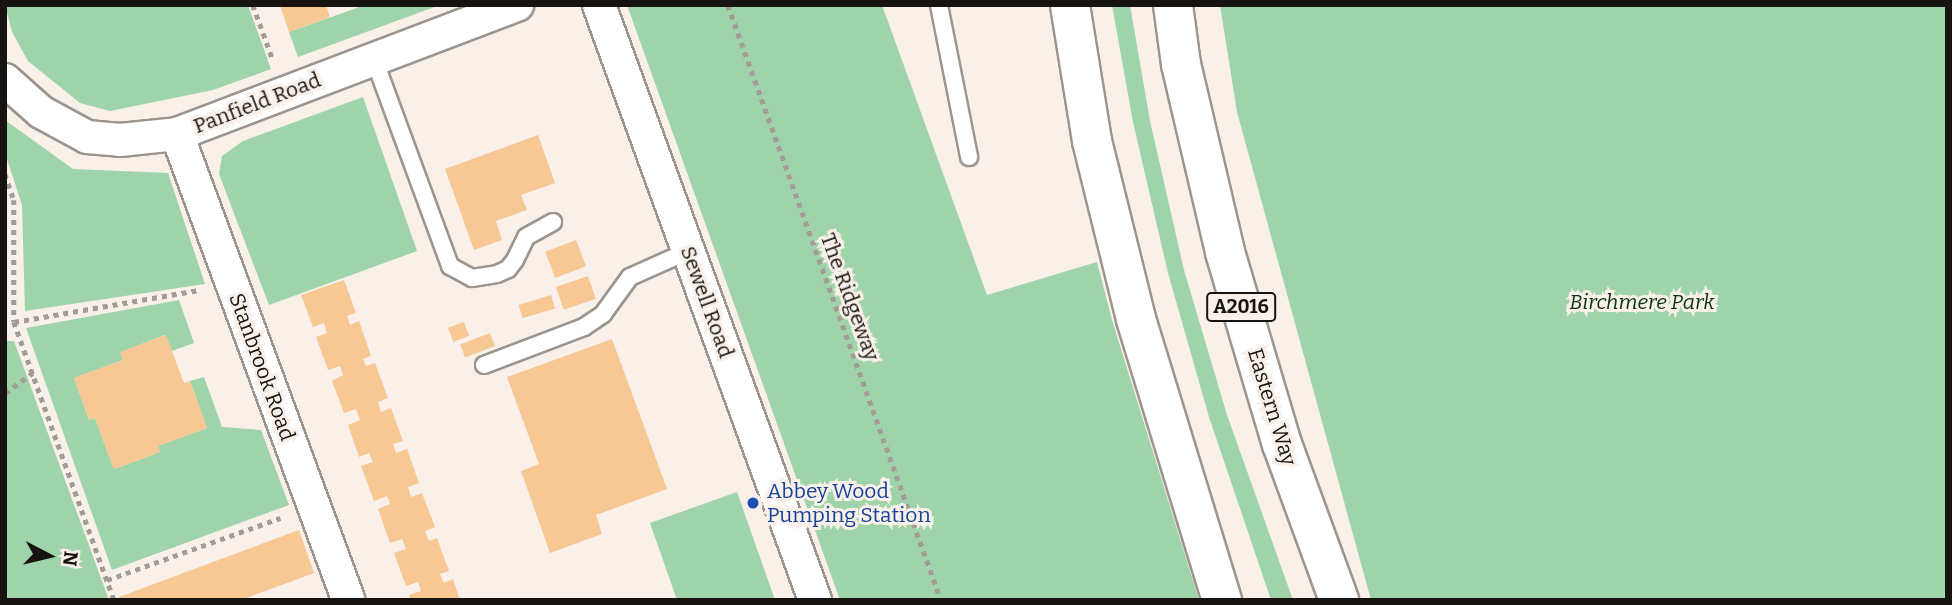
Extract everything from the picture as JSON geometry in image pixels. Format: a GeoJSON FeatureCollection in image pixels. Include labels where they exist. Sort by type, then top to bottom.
{"type":"FeatureCollection","features":[{"type":"Feature","properties":{"kind":"main road"},"geometry":{"type":"LineString","coordinates":[[1070,5],[1092,141],[1136,319],[1222,600]]}},
{"type":"Feature","properties":{"kind":"main road","name":"Eastern Way"},"geometry":{"type":"LineString","coordinates":[[1173,5],[1181,64],[1225,252],[1282,444],[1339,600]]}},
{"type":"Feature","properties":{"kind":"street","name":"Panfield Road"},"geometry":{"type":"LineString","coordinates":[[5,80],[41,112],[88,137],[120,140],[177,134],[517,5]]}},
{"type":"Feature","properties":{"kind":"street","name":"Sewell Road"},"geometry":{"type":"LineString","coordinates":[[599,5],[814,600]]}},
{"type":"Feature","properties":{"kind":"street","name":"Stanbrook Road"},"geometry":{"type":"LineString","coordinates":[[177,134],[348,600]]}},
{"type":"Feature","properties":{"kind":"lane"},"geometry":{"type":"LineString","coordinates":[[939,5],[969,158]]}},
{"type":"Feature","properties":{"kind":"lane"},"geometry":{"type":"LineString","coordinates":[[374,58],[450,266],[472,278],[497,274],[508,269],[526,237],[553,222]]}},
{"type":"Feature","properties":{"kind":"lane"},"geometry":{"type":"LineString","coordinates":[[484,365],[584,327],[603,314],[630,277],[688,251]]}},
{"type":"Feature","properties":{"kind":"path"},"geometry":{"type":"LineString","coordinates":[[253,5],[285,92]]}},
{"type":"Feature","properties":{"kind":"path","name":"The Ridgeway"},"geometry":{"type":"LineString","coordinates":[[729,5],[941,600]]}},
{"type":"Feature","properties":{"kind":"path"},"geometry":{"type":"LineString","coordinates":[[5,174],[14,200],[14,322],[114,600]]}},
{"type":"Feature","properties":{"kind":"path"},"geometry":{"type":"LineString","coordinates":[[14,322],[231,284]]}},
{"type":"Feature","properties":{"kind":"path"},"geometry":{"type":"LineString","coordinates":[[5,393],[33,373]]}},
{"type":"Feature","properties":{"kind":"path"},"geometry":{"type":"LineString","coordinates":[[107,580],[314,506]]}},
{"type":"Feature","properties":{"kind":"green space"},"geometry":{"type":"Polygon","coordinates":[[[5,5],[248,5],[271,69],[213,90],[110,111],[80,103],[28,61],[12,32],[5,5]]]}},
{"type":"Feature","properties":{"kind":"green space"},"geometry":{"type":"Polygon","coordinates":[[[365,5],[440,5],[298,57],[289,32],[365,5]]]}},
{"type":"Feature","properties":{"kind":"green space"},"geometry":{"type":"Polygon","coordinates":[[[627,5],[882,5],[987,295],[1097,262],[1112,320],[1199,600],[840,600],[627,5]]]}},
{"type":"Feature","properties":{"kind":"green space"},"geometry":{"type":"Polygon","coordinates":[[[1112,5],[1130,5],[1150,121],[1184,270],[1227,415],[1293,600],[1271,600],[1209,417],[1168,273],[1133,122],[1112,5]]]}},
{"type":"Feature","properties":{"kind":"green space","name":"Birchmere Park"},"geometry":{"type":"Polygon","coordinates":[[[1220,5],[1947,5],[1947,600],[1371,600],[1237,112],[1220,5]]]}},
{"type":"Feature","properties":{"kind":"green space"},"geometry":{"type":"Polygon","coordinates":[[[363,97],[417,251],[269,305],[219,174],[222,156],[243,141],[363,97]]]}},
{"type":"Feature","properties":{"kind":"green space"},"geometry":{"type":"Polygon","coordinates":[[[5,120],[73,169],[168,173],[205,284],[25,311],[22,205],[5,153],[5,120]]]}},
{"type":"Feature","properties":{"kind":"green space"},"geometry":{"type":"Polygon","coordinates":[[[179,300],[194,343],[172,351],[165,335],[121,352],[123,360],[74,378],[89,420],[95,418],[114,469],[160,452],[158,446],[207,428],[190,381],[204,377],[222,427],[261,430],[289,505],[112,570],[26,328],[179,300]]]}},
{"type":"Feature","properties":{"kind":"green space"},"geometry":{"type":"Polygon","coordinates":[[[5,341],[14,341],[109,600],[5,600],[5,341]]]}},
{"type":"Feature","properties":{"kind":"green space"},"geometry":{"type":"Polygon","coordinates":[[[737,492],[775,600],[677,600],[650,523],[737,492]]]}},
{"type":"Feature","properties":{"kind":"building"},"geometry":{"type":"Polygon","coordinates":[[[280,5],[326,5],[330,17],[289,32],[280,5]]]}},
{"type":"Feature","properties":{"kind":"building"},"geometry":{"type":"Polygon","coordinates":[[[538,135],[555,183],[521,195],[527,210],[496,221],[502,240],[474,250],[445,169],[538,135]]]}},
{"type":"Feature","properties":{"kind":"building"},"geometry":{"type":"Polygon","coordinates":[[[576,240],[586,266],[555,278],[545,252],[576,240]]]}},
{"type":"Feature","properties":{"kind":"building"},"geometry":{"type":"Polygon","coordinates":[[[588,276],[596,299],[564,310],[556,287],[588,276]]]}},
{"type":"Feature","properties":{"kind":"building"},"geometry":{"type":"Polygon","coordinates":[[[344,280],[356,313],[347,316],[350,325],[359,321],[371,356],[363,359],[366,366],[375,363],[388,398],[378,402],[381,412],[391,408],[403,441],[393,444],[396,453],[407,449],[419,483],[408,487],[411,497],[422,493],[435,527],[425,531],[429,541],[437,538],[449,571],[440,574],[444,583],[453,579],[460,600],[410,600],[409,595],[421,591],[418,582],[406,586],[394,553],[406,549],[402,539],[390,543],[378,509],[390,504],[387,496],[374,501],[361,466],[373,462],[369,453],[359,457],[348,425],[360,420],[356,409],[344,413],[332,381],[343,375],[340,366],[328,370],[316,337],[327,333],[324,323],[313,327],[301,295],[344,280]]]}},
{"type":"Feature","properties":{"kind":"building"},"geometry":{"type":"Polygon","coordinates":[[[551,295],[555,308],[523,318],[518,305],[551,295]]]}},
{"type":"Feature","properties":{"kind":"building"},"geometry":{"type":"Polygon","coordinates":[[[464,322],[469,336],[453,342],[448,328],[464,322]]]}},
{"type":"Feature","properties":{"kind":"building"},"geometry":{"type":"Polygon","coordinates":[[[490,333],[495,346],[465,358],[460,344],[490,333]]]}},
{"type":"Feature","properties":{"kind":"building"},"geometry":{"type":"Polygon","coordinates":[[[166,335],[184,383],[190,381],[207,428],[158,446],[160,452],[114,469],[95,418],[89,420],[74,378],[123,360],[120,352],[166,335]]]}},
{"type":"Feature","properties":{"kind":"building"},"geometry":{"type":"Polygon","coordinates":[[[612,339],[667,489],[596,515],[602,534],[550,553],[521,471],[539,464],[507,377],[612,339]]]}},
{"type":"Feature","properties":{"kind":"building"},"geometry":{"type":"Polygon","coordinates":[[[299,530],[314,573],[241,600],[120,600],[119,597],[299,530]]]}},
{"type":"Feature","properties":{"kind":"place","name":"Abbey Wood Pumping Station"},"geometry":{"type":"Point","coordinates":[753,503]}}]}
